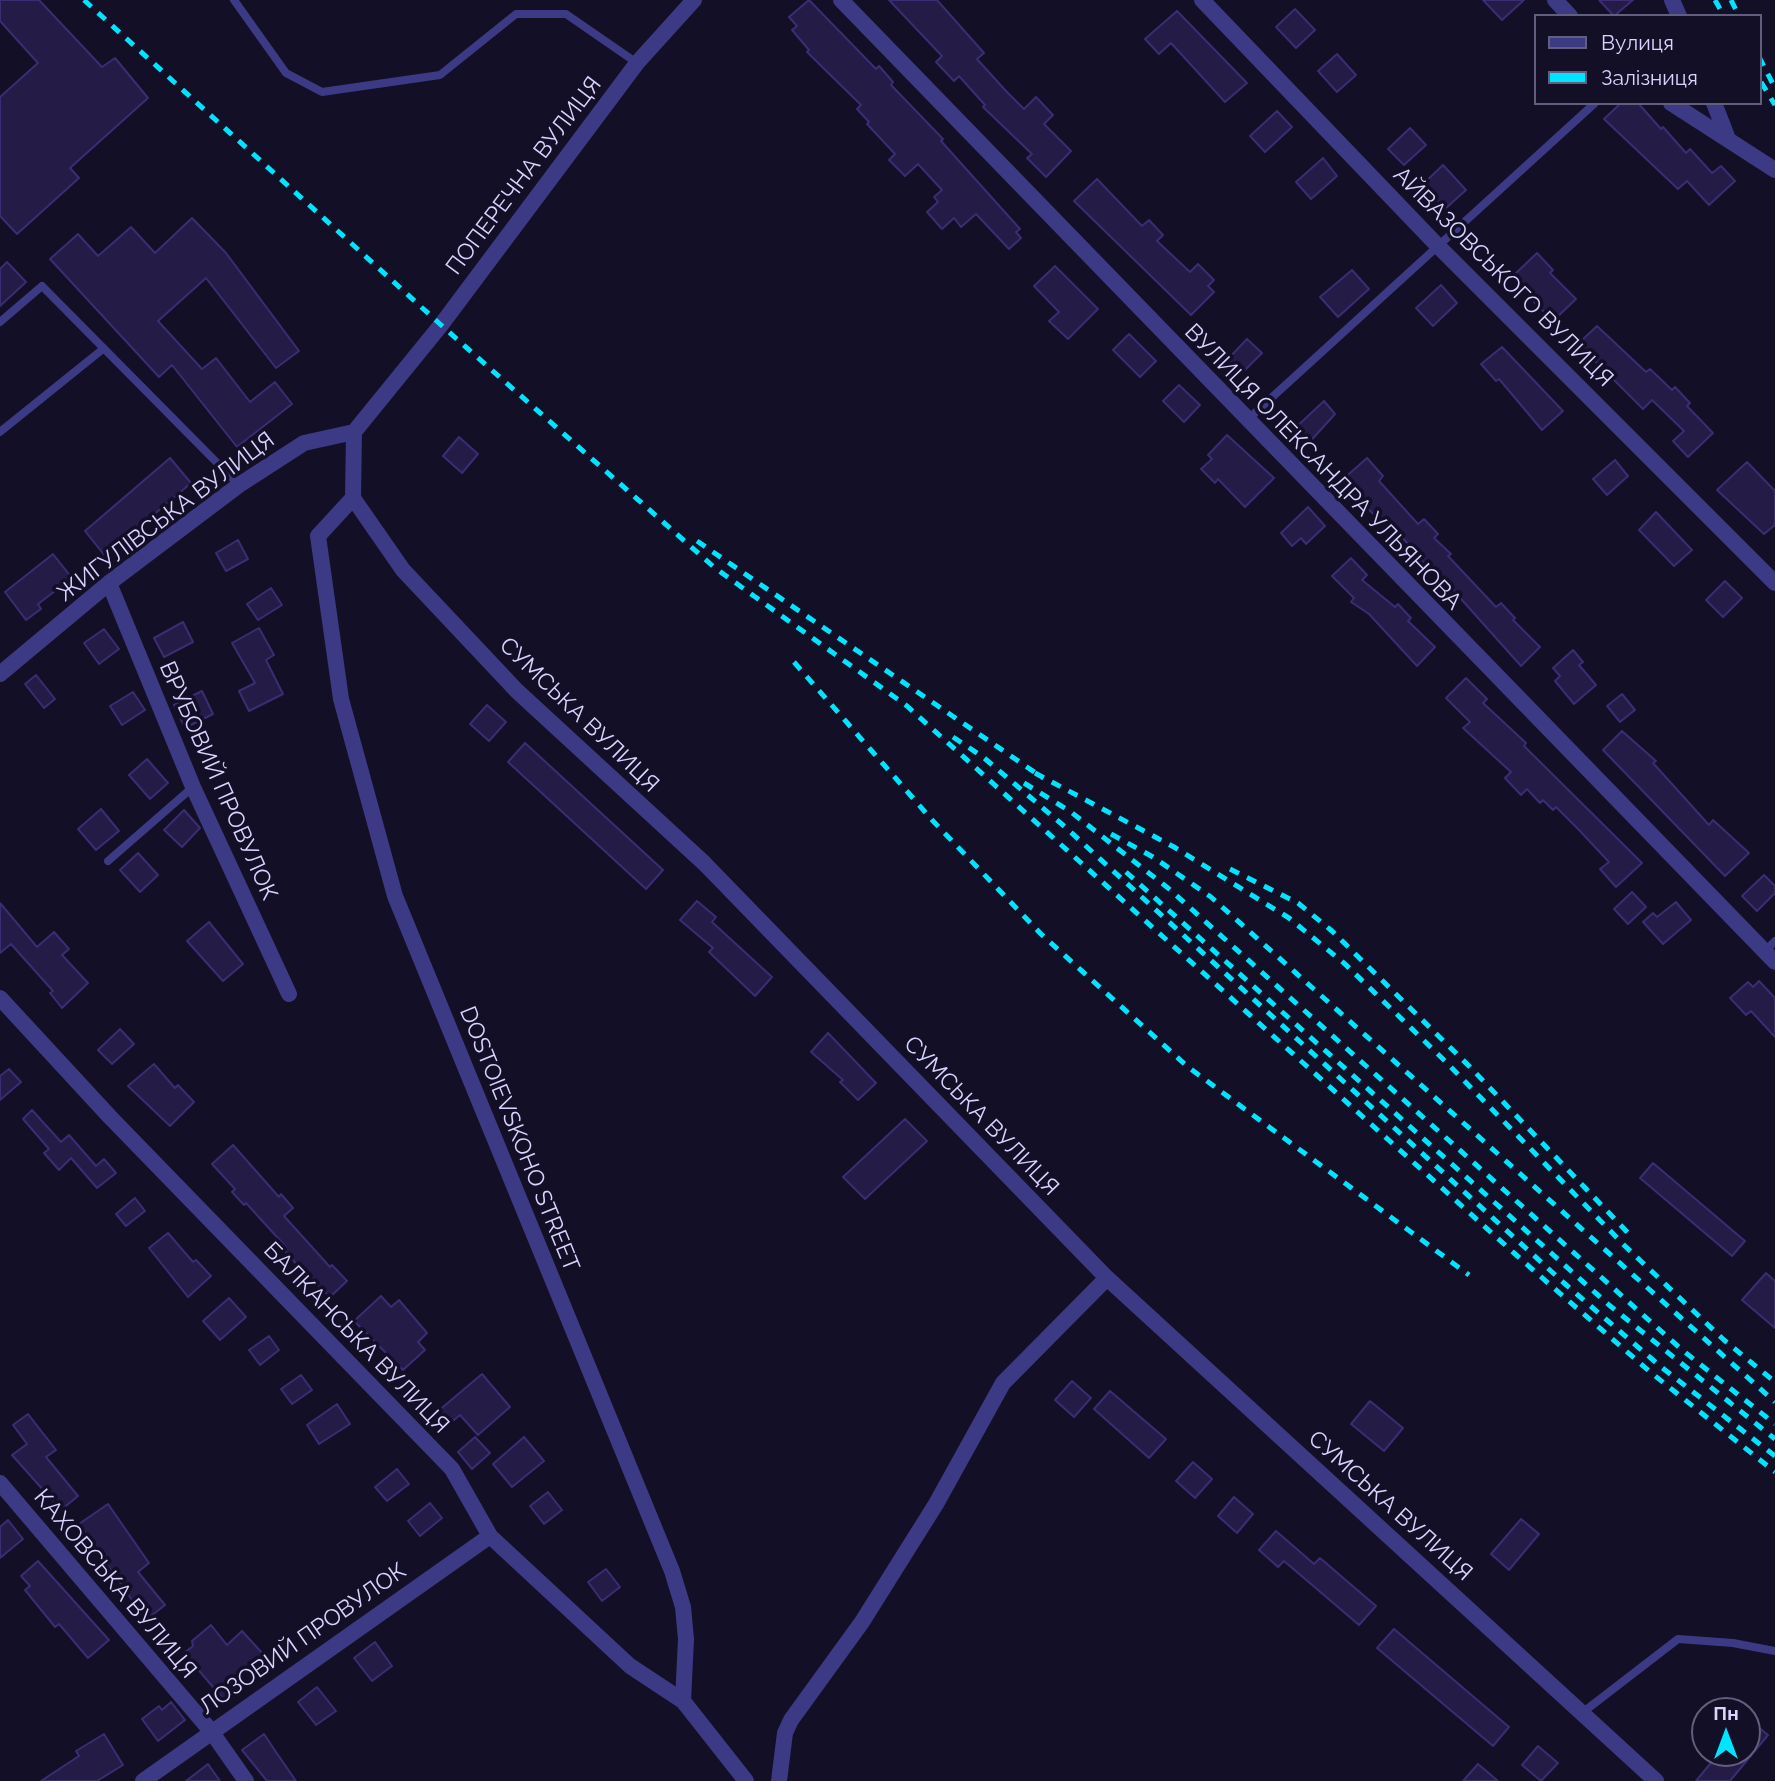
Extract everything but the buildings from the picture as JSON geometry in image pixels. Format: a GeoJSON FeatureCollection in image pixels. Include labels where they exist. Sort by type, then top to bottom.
{"type":"FeatureCollection","features":[{"type":"Feature","properties":{"kind":"street","name":"ПОПЕРЕЧНА ВУЛИЦЯ"},"geometry":{"type":"LineString","coordinates":[[354,432],[395,384],[637,63],[694,0]]}},
{"type":"Feature","properties":{"kind":"street","name":"ВУЛИЦЯ ОЛЕКСАНДРА УЛЬЯНОВА"},"geometry":{"type":"LineString","coordinates":[[841,0],[1246,421],[1771,952]]}},
{"type":"Feature","properties":{"kind":"street","name":"АЙВАЗОВСЬКОГО ВУЛИЦЯ"},"geometry":{"type":"LineString","coordinates":[[1202,0],[1436,244],[1775,583]]}},
{"type":"Feature","properties":{"kind":"street"},"geometry":{"type":"LineString","coordinates":[[1555,0],[1568,14]]}},
{"type":"Feature","properties":{"kind":"street"},"geometry":{"type":"LineString","coordinates":[[1674,105],[1775,170]]}},
{"type":"Feature","properties":{"kind":"street"},"geometry":{"type":"LineString","coordinates":[[1715,105],[1728,139]]}},
{"type":"Feature","properties":{"kind":"street"},"geometry":{"type":"LineString","coordinates":[[352,498],[354,432]]}},
{"type":"Feature","properties":{"kind":"street","name":"ЖИГУЛІВСЬКА ВУЛИЦЯ"},"geometry":{"type":"LineString","coordinates":[[0,674],[109,583],[239,485],[304,443],[354,432]]}},
{"type":"Feature","properties":{"kind":"street","name":"СУМСЬКА ВУЛИЦЯ"},"geometry":{"type":"LineString","coordinates":[[352,498],[403,570],[517,691],[704,863],[1107,1278],[1656,1781]]}},
{"type":"Feature","properties":{"kind":"street","name":"DOSTOIEVSKOHO STREET"},"geometry":{"type":"LineString","coordinates":[[352,498],[318,536],[341,699],[396,896],[672,1571],[682,1606],[686,1639],[682,1701]]}},
{"type":"Feature","properties":{"kind":"street","name":"ВРУБОВИЙ ПРОВУЛОК"},"geometry":{"type":"LineString","coordinates":[[109,583],[193,787],[289,994]]}},
{"type":"Feature","properties":{"kind":"street","name":"БАЛКАНСЬКА ВУЛИЦЯ"},"geometry":{"type":"LineString","coordinates":[[0,998],[110,1117],[452,1469],[490,1536],[630,1666],[682,1701]]}},
{"type":"Feature","properties":{"kind":"street"},"geometry":{"type":"LineString","coordinates":[[779,1781],[785,1733],[792,1720],[862,1622],[929,1516],[1003,1383],[1107,1278]]}},
{"type":"Feature","properties":{"kind":"street","name":"КАХОВСЬКА ВУЛИЦЯ"},"geometry":{"type":"LineString","coordinates":[[0,1483],[211,1731],[246,1781]]}},
{"type":"Feature","properties":{"kind":"street","name":"ЛОЗОВИЙ ПРОВУЛОК"},"geometry":{"type":"LineString","coordinates":[[143,1781],[490,1536]]}},
{"type":"Feature","properties":{"kind":"street"},"geometry":{"type":"LineString","coordinates":[[682,1701],[746,1781]]}},
{"type":"Feature","properties":{"kind":"lane"},"geometry":{"type":"LineString","coordinates":[[234,0],[286,73],[322,92],[440,75],[516,14],[566,14],[637,63]]}},
{"type":"Feature","properties":{"kind":"lane"},"geometry":{"type":"LineString","coordinates":[[1246,421],[1436,244],[1593,105]]}},
{"type":"Feature","properties":{"kind":"lane"},"geometry":{"type":"LineString","coordinates":[[0,323],[42,286],[239,485]]}},
{"type":"Feature","properties":{"kind":"lane"},"geometry":{"type":"LineString","coordinates":[[0,432],[103,349]]}},
{"type":"Feature","properties":{"kind":"lane"},"geometry":{"type":"LineString","coordinates":[[108,861],[193,787]]}},
{"type":"Feature","properties":{"kind":"lane"},"geometry":{"type":"LineString","coordinates":[[1582,1713],[1678,1639],[1733,1643],[1775,1651]]}},
{"type":"Feature","properties":{"kind":"railway"},"geometry":{"type":"LineString","coordinates":[[84,0],[441,325],[715,568],[907,706],[1524,1262],[1649,1371],[1775,1472]]}},
{"type":"Feature","properties":{"kind":"railway"},"geometry":{"type":"LineString","coordinates":[[1715,0],[1723,14]]}},
{"type":"Feature","properties":{"kind":"railway"},"geometry":{"type":"LineString","coordinates":[[1731,0],[1738,14]]}},
{"type":"Feature","properties":{"kind":"railway"},"geometry":{"type":"LineString","coordinates":[[1761,61],[1775,88]]}},
{"type":"Feature","properties":{"kind":"railway"},"geometry":{"type":"LineString","coordinates":[[1761,82],[1775,105]]}},
{"type":"Feature","properties":{"kind":"railway"},"geometry":{"type":"LineString","coordinates":[[697,541],[1043,778]]}},
{"type":"Feature","properties":{"kind":"railway"},"geometry":{"type":"LineString","coordinates":[[794,662],[933,821],[1041,934],[1188,1067],[1469,1275]]}},
{"type":"Feature","properties":{"kind":"railway"},"geometry":{"type":"LineString","coordinates":[[953,737],[983,757],[1064,826],[1564,1283],[1660,1366],[1775,1456]]}},
{"type":"Feature","properties":{"kind":"railway"},"geometry":{"type":"LineString","coordinates":[[1035,773],[1174,847],[1289,918],[1345,964],[1446,1062],[1625,1246],[1724,1340],[1775,1382]]}},
{"type":"Feature","properties":{"kind":"railway"},"geometry":{"type":"LineString","coordinates":[[1024,783],[1071,812],[1168,888],[1681,1349],[1775,1424]]}},
{"type":"Feature","properties":{"kind":"railway"},"geometry":{"type":"LineString","coordinates":[[1111,834],[1153,857],[1211,897],[1775,1402]]}},
{"type":"Feature","properties":{"kind":"railway"},"geometry":{"type":"LineString","coordinates":[[1230,869],[1298,903],[1332,931],[1470,1067],[1630,1235]]}},
{"type":"Feature","properties":{"kind":"railway"},"geometry":{"type":"LineString","coordinates":[[1126,872],[1609,1305],[1775,1439]]}}]}
